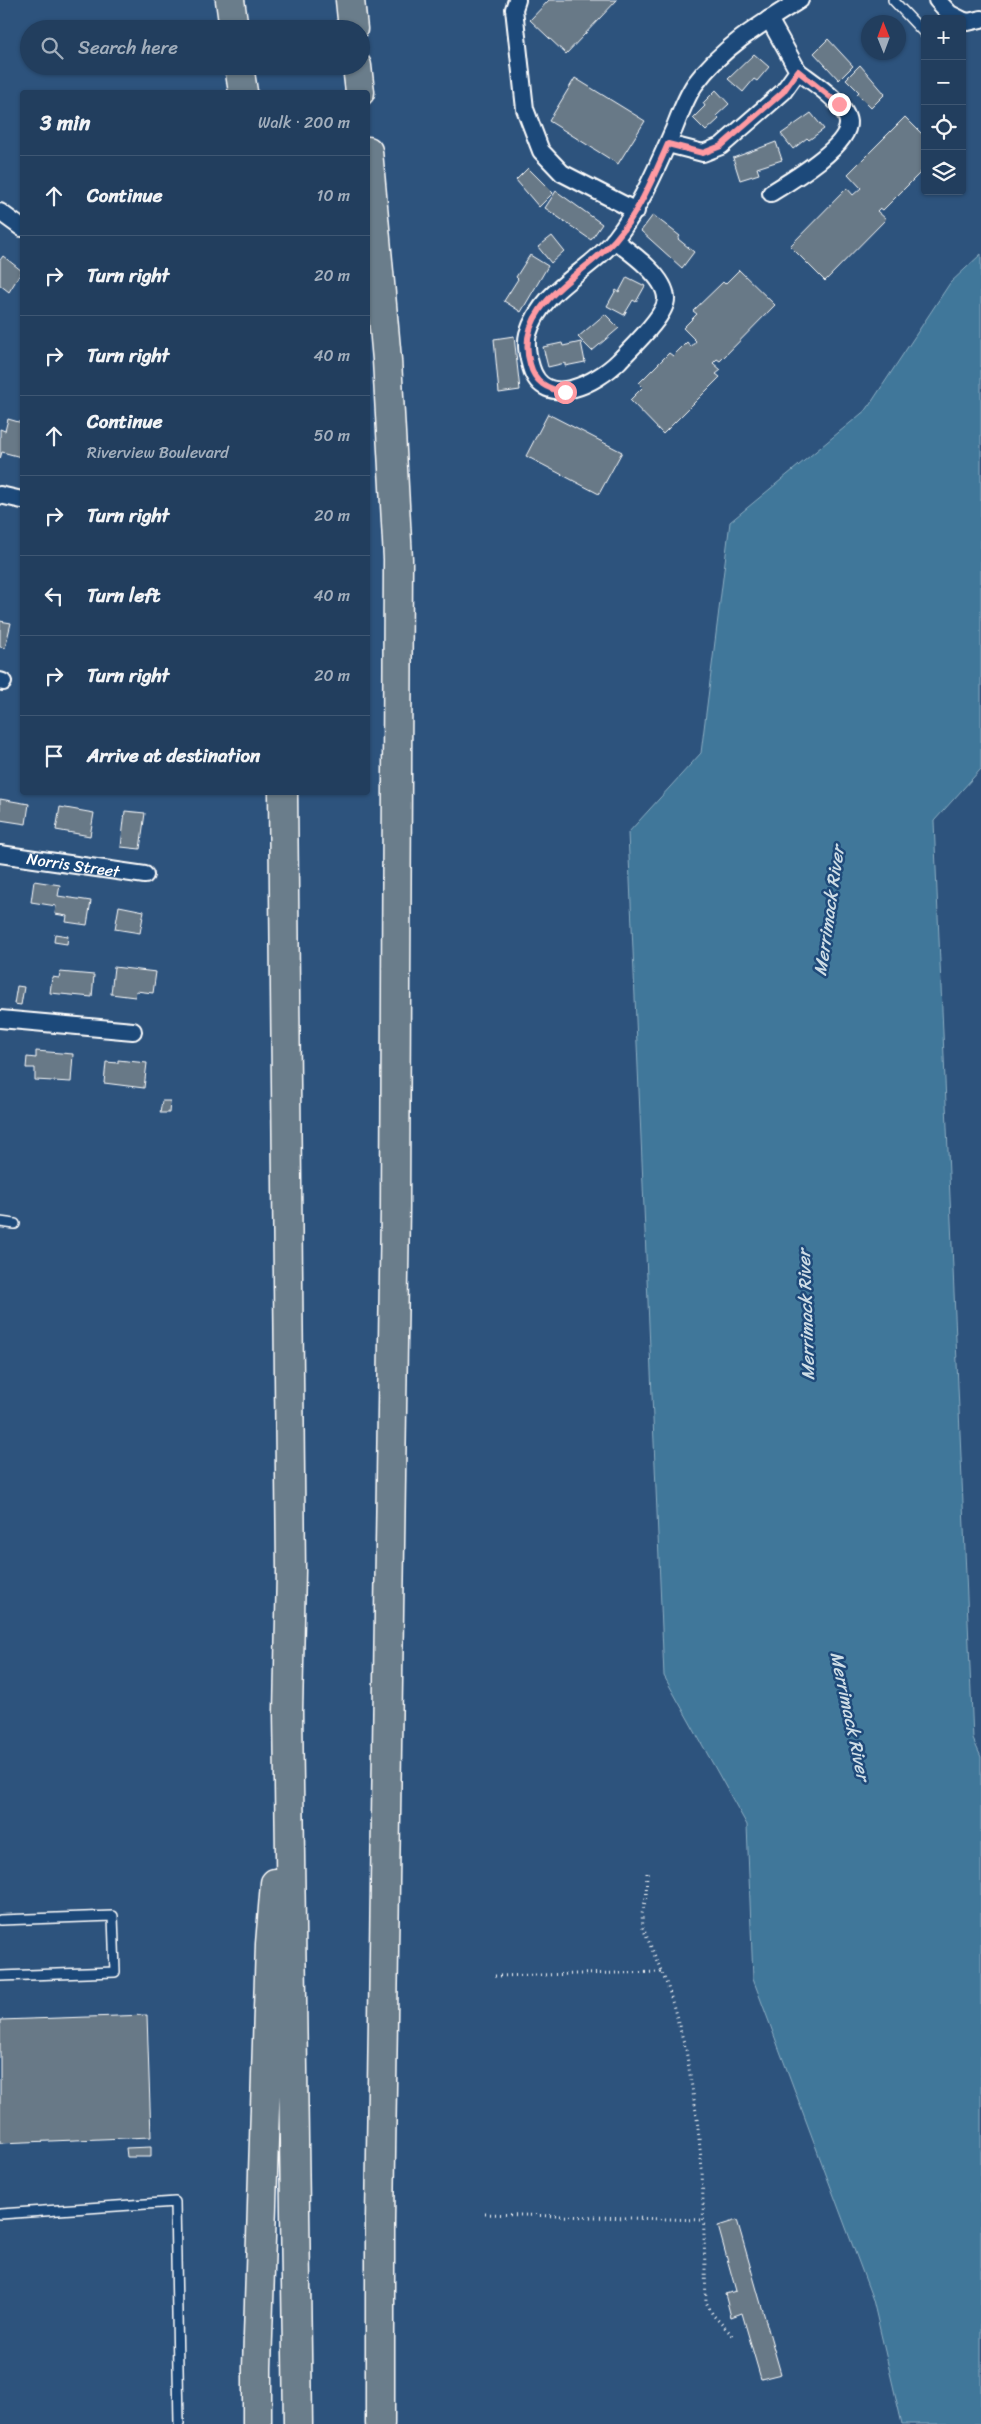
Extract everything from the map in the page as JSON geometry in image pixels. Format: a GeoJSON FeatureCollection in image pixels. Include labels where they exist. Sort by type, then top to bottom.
{"type":"FeatureCollection","features":[{"type":"Feature","properties":{"kind":"highway"},"geometry":{"type":"LineString","coordinates":[[230,0],[233,20]]}},
{"type":"Feature","properties":{"kind":"highway"},"geometry":{"type":"LineString","coordinates":[[350,0],[352,20]]}},
{"type":"Feature","properties":{"kind":"highway"},"geometry":{"type":"LineString","coordinates":[[240,75],[243,90]]}},
{"type":"Feature","properties":{"kind":"highway"},"geometry":{"type":"LineString","coordinates":[[358,75],[360,90]]}},
{"type":"Feature","properties":{"kind":"highway"},"geometry":{"type":"LineString","coordinates":[[370,173],[387,360],[398,559],[395,1187],[380,2221],[380,2424]]}},
{"type":"Feature","properties":{"kind":"highway"},"geometry":{"type":"LineString","coordinates":[[284,795],[291,1571],[288,1712],[298,2424]]}},
{"type":"Feature","properties":{"kind":"highway"},"geometry":{"type":"LineString","coordinates":[[257,2424],[257,2368],[270,1944],[288,1712]]}},
{"type":"Feature","properties":{"kind":"street"},"geometry":{"type":"LineString","coordinates":[[516,0],[514,9],[525,109],[541,151],[562,173],[636,211]]}},
{"type":"Feature","properties":{"kind":"street"},"geometry":{"type":"LineString","coordinates":[[614,240],[641,260],[661,283],[666,298],[661,312],[640,339],[611,370],[586,384],[565,392],[548,389],[533,376],[527,354],[528,335],[537,316],[550,296],[569,278],[597,257],[614,240],[636,211],[693,86],[719,54],[800,0]]}},
{"type":"Feature","properties":{"kind":"street"},"geometry":{"type":"LineString","coordinates":[[937,0],[952,15]]}},
{"type":"Feature","properties":{"kind":"street"},"geometry":{"type":"LineString","coordinates":[[770,19],[798,71],[839,104],[848,121],[847,129],[839,141],[810,170],[770,193]]}},
{"type":"Feature","properties":{"kind":"street"},"geometry":{"type":"LineString","coordinates":[[966,21],[981,20]]}},
{"type":"Feature","properties":{"kind":"street"},"geometry":{"type":"LineString","coordinates":[[668,144],[703,153],[721,146],[783,92],[798,71]]}},
{"type":"Feature","properties":{"kind":"street"},"geometry":{"type":"LineString","coordinates":[[0,212],[20,227]]}},
{"type":"Feature","properties":{"kind":"street"},"geometry":{"type":"LineString","coordinates":[[0,495],[20,500]]}},
{"type":"Feature","properties":{"kind":"street","name":"Norris Street"},"geometry":{"type":"LineString","coordinates":[[0,854],[145,875]]}},
{"type":"Feature","properties":{"kind":"street"},"geometry":{"type":"LineString","coordinates":[[0,1020],[133,1031]]}},
{"type":"Feature","properties":{"kind":"lane"},"geometry":{"type":"LineString","coordinates":[[893,0],[921,30]]}},
{"type":"Feature","properties":{"kind":"lane"},"geometry":{"type":"LineString","coordinates":[[0,1222],[15,1224]]}},
{"type":"Feature","properties":{"kind":"lane"},"geometry":{"type":"LineString","coordinates":[[0,1920],[113,1916],[115,1972],[0,1976]]}},
{"type":"Feature","properties":{"kind":"lane"},"geometry":{"type":"LineString","coordinates":[[0,2214],[175,2202],[179,2424]]}},
{"type":"Feature","properties":{"kind":"path"},"geometry":{"type":"LineString","coordinates":[[647,1873],[646,1897],[642,1914],[643,1928],[668,1987],[686,2050],[697,2118],[704,2220],[706,2302],[713,2314],[734,2336]]}},
{"type":"Feature","properties":{"kind":"path"},"geometry":{"type":"LineString","coordinates":[[495,1976],[661,1972]]}},
{"type":"Feature","properties":{"kind":"path"},"geometry":{"type":"LineString","coordinates":[[485,2214],[704,2220]]}},
{"type":"Feature","properties":{"kind":"water","name":"Merrimack River"},"geometry":{"type":"Polygon","coordinates":[[[981,254],[981,769],[934,821],[973,1739],[981,1757],[981,2424],[902,2424],[873,2300],[753,1979],[747,1825],[664,1676],[628,833],[701,753],[730,522],[867,409],[950,283],[981,254]]]}},
{"type":"Feature","properties":{"kind":"building"},"geometry":{"type":"Polygon","coordinates":[[[549,0],[617,0],[566,54],[530,20],[549,0]]]}},
{"type":"Feature","properties":{"kind":"building"},"geometry":{"type":"Polygon","coordinates":[[[828,39],[853,66],[839,80],[814,53],[828,39]]]}},
{"type":"Feature","properties":{"kind":"building"},"geometry":{"type":"Polygon","coordinates":[[[754,54],[769,67],[757,81],[754,79],[743,92],[728,79],[754,54]]]}},
{"type":"Feature","properties":{"kind":"building"},"geometry":{"type":"Polygon","coordinates":[[[860,65],[885,94],[871,108],[846,79],[860,65]]]}},
{"type":"Feature","properties":{"kind":"building"},"geometry":{"type":"Polygon","coordinates":[[[575,78],[645,121],[618,164],[549,121],[575,78]]]}},
{"type":"Feature","properties":{"kind":"building"},"geometry":{"type":"Polygon","coordinates":[[[716,90],[729,104],[716,116],[719,119],[706,131],[693,118],[705,106],[703,103],[716,90]]]}},
{"type":"Feature","properties":{"kind":"building"},"geometry":{"type":"Polygon","coordinates":[[[811,113],[824,129],[809,140],[807,138],[793,149],[781,134],[811,113]]]}},
{"type":"Feature","properties":{"kind":"building"},"geometry":{"type":"Polygon","coordinates":[[[905,117],[921,133],[921,172],[883,210],[880,208],[877,211],[886,219],[825,281],[790,246],[847,188],[853,195],[861,188],[848,174],[905,117]]]}},
{"type":"Feature","properties":{"kind":"building"},"geometry":{"type":"Polygon","coordinates":[[[776,142],[782,160],[757,168],[759,174],[740,180],[733,158],[776,142]]]}},
{"type":"Feature","properties":{"kind":"building"},"geometry":{"type":"Polygon","coordinates":[[[528,168],[553,193],[539,207],[516,180],[528,168]]]}},
{"type":"Feature","properties":{"kind":"building"},"geometry":{"type":"Polygon","coordinates":[[[556,191],[602,224],[591,240],[545,208],[556,191]]]}},
{"type":"Feature","properties":{"kind":"building"},"geometry":{"type":"Polygon","coordinates":[[[653,215],[680,236],[678,239],[694,252],[682,268],[641,231],[653,215]]]}},
{"type":"Feature","properties":{"kind":"building"},"geometry":{"type":"Polygon","coordinates":[[[552,236],[564,251],[551,263],[538,247],[552,236]]]}},
{"type":"Feature","properties":{"kind":"building"},"geometry":{"type":"Polygon","coordinates":[[[530,255],[548,266],[521,312],[504,301],[530,255]]]}},
{"type":"Feature","properties":{"kind":"building"},"geometry":{"type":"Polygon","coordinates":[[[3,256],[20,269],[20,274],[9,292],[0,285],[0,260],[3,256]]]}},
{"type":"Feature","properties":{"kind":"building"},"geometry":{"type":"Polygon","coordinates":[[[739,270],[775,305],[720,361],[717,359],[713,363],[721,370],[716,374],[720,377],[663,434],[630,400],[643,387],[639,383],[669,353],[673,356],[687,342],[691,347],[696,341],[683,328],[697,314],[693,311],[723,282],[725,284],[739,270]]]}},
{"type":"Feature","properties":{"kind":"building"},"geometry":{"type":"Polygon","coordinates":[[[627,277],[645,286],[636,302],[633,300],[624,315],[607,306],[616,290],[619,292],[627,277]]]}},
{"type":"Feature","properties":{"kind":"building"},"geometry":{"type":"Polygon","coordinates":[[[605,314],[619,328],[592,351],[578,337],[605,314]]]}},
{"type":"Feature","properties":{"kind":"building"},"geometry":{"type":"Polygon","coordinates":[[[514,336],[520,390],[499,393],[494,339],[514,336]]]}},
{"type":"Feature","properties":{"kind":"building"},"geometry":{"type":"Polygon","coordinates":[[[581,342],[585,362],[565,366],[565,363],[548,367],[543,347],[562,343],[563,346],[581,342]]]}},
{"type":"Feature","properties":{"kind":"building"},"geometry":{"type":"Polygon","coordinates":[[[548,414],[622,452],[599,494],[526,456],[548,414]]]}},
{"type":"Feature","properties":{"kind":"building"},"geometry":{"type":"Polygon","coordinates":[[[8,419],[20,422],[20,457],[2,452],[0,459],[0,429],[5,431],[8,419]]]}},
{"type":"Feature","properties":{"kind":"building"},"geometry":{"type":"Polygon","coordinates":[[[0,621],[11,623],[5,648],[0,647],[0,621]]]}},
{"type":"Feature","properties":{"kind":"building"},"geometry":{"type":"Polygon","coordinates":[[[0,799],[29,804],[26,824],[0,820],[0,799]]]}},
{"type":"Feature","properties":{"kind":"building"},"geometry":{"type":"Polygon","coordinates":[[[60,807],[94,813],[90,836],[56,830],[60,807]]]}},
{"type":"Feature","properties":{"kind":"building"},"geometry":{"type":"Polygon","coordinates":[[[125,811],[145,813],[140,849],[121,847],[125,811]]]}},
{"type":"Feature","properties":{"kind":"building"},"geometry":{"type":"Polygon","coordinates":[[[34,881],[60,885],[58,896],[91,901],[87,925],[66,922],[67,916],[55,914],[56,906],[31,902],[34,881]]]}},
{"type":"Feature","properties":{"kind":"building"},"geometry":{"type":"Polygon","coordinates":[[[119,906],[144,911],[140,933],[115,929],[119,906]]]}},
{"type":"Feature","properties":{"kind":"building"},"geometry":{"type":"Polygon","coordinates":[[[55,934],[68,936],[67,944],[54,942],[55,934]]]}},
{"type":"Feature","properties":{"kind":"building"},"geometry":{"type":"Polygon","coordinates":[[[114,967],[156,972],[153,993],[136,991],[135,997],[111,994],[114,967]]]}},
{"type":"Feature","properties":{"kind":"building"},"geometry":{"type":"Polygon","coordinates":[[[60,972],[94,975],[92,997],[50,993],[52,977],[59,978],[60,972]]]}},
{"type":"Feature","properties":{"kind":"building"},"geometry":{"type":"Polygon","coordinates":[[[17,986],[24,987],[21,1005],[14,1004],[17,986]]]}},
{"type":"Feature","properties":{"kind":"building"},"geometry":{"type":"Polygon","coordinates":[[[36,1051],[73,1054],[71,1082],[35,1080],[35,1068],[26,1068],[27,1057],[36,1058],[36,1051]]]}},
{"type":"Feature","properties":{"kind":"building"},"geometry":{"type":"Polygon","coordinates":[[[118,1060],[147,1063],[144,1088],[104,1083],[106,1062],[118,1063],[118,1060]]]}},
{"type":"Feature","properties":{"kind":"building"},"geometry":{"type":"Polygon","coordinates":[[[162,1101],[170,1101],[169,1113],[160,1113],[162,1101]]]}},
{"type":"Feature","properties":{"kind":"building"},"geometry":{"type":"Polygon","coordinates":[[[147,2015],[151,2137],[0,2143],[0,2020],[147,2015]]]}},
{"type":"Feature","properties":{"kind":"building"},"geometry":{"type":"Polygon","coordinates":[[[151,2147],[151,2157],[127,2157],[126,2148],[151,2147]]]}},
{"type":"Feature","properties":{"kind":"building"},"geometry":{"type":"Polygon","coordinates":[[[737,2220],[781,2374],[761,2379],[742,2313],[731,2317],[725,2294],[736,2291],[718,2226],[737,2220]]]}},
{"type":"Feature","properties":{"kind":"route"},"geometry":{"type":"LineString","coordinates":[[565,392],[548,389],[533,376],[527,354],[528,335],[550,296],[569,278],[597,257],[614,240],[636,211],[668,144],[703,153],[721,146],[783,92],[798,71],[839,104]]}}]}
